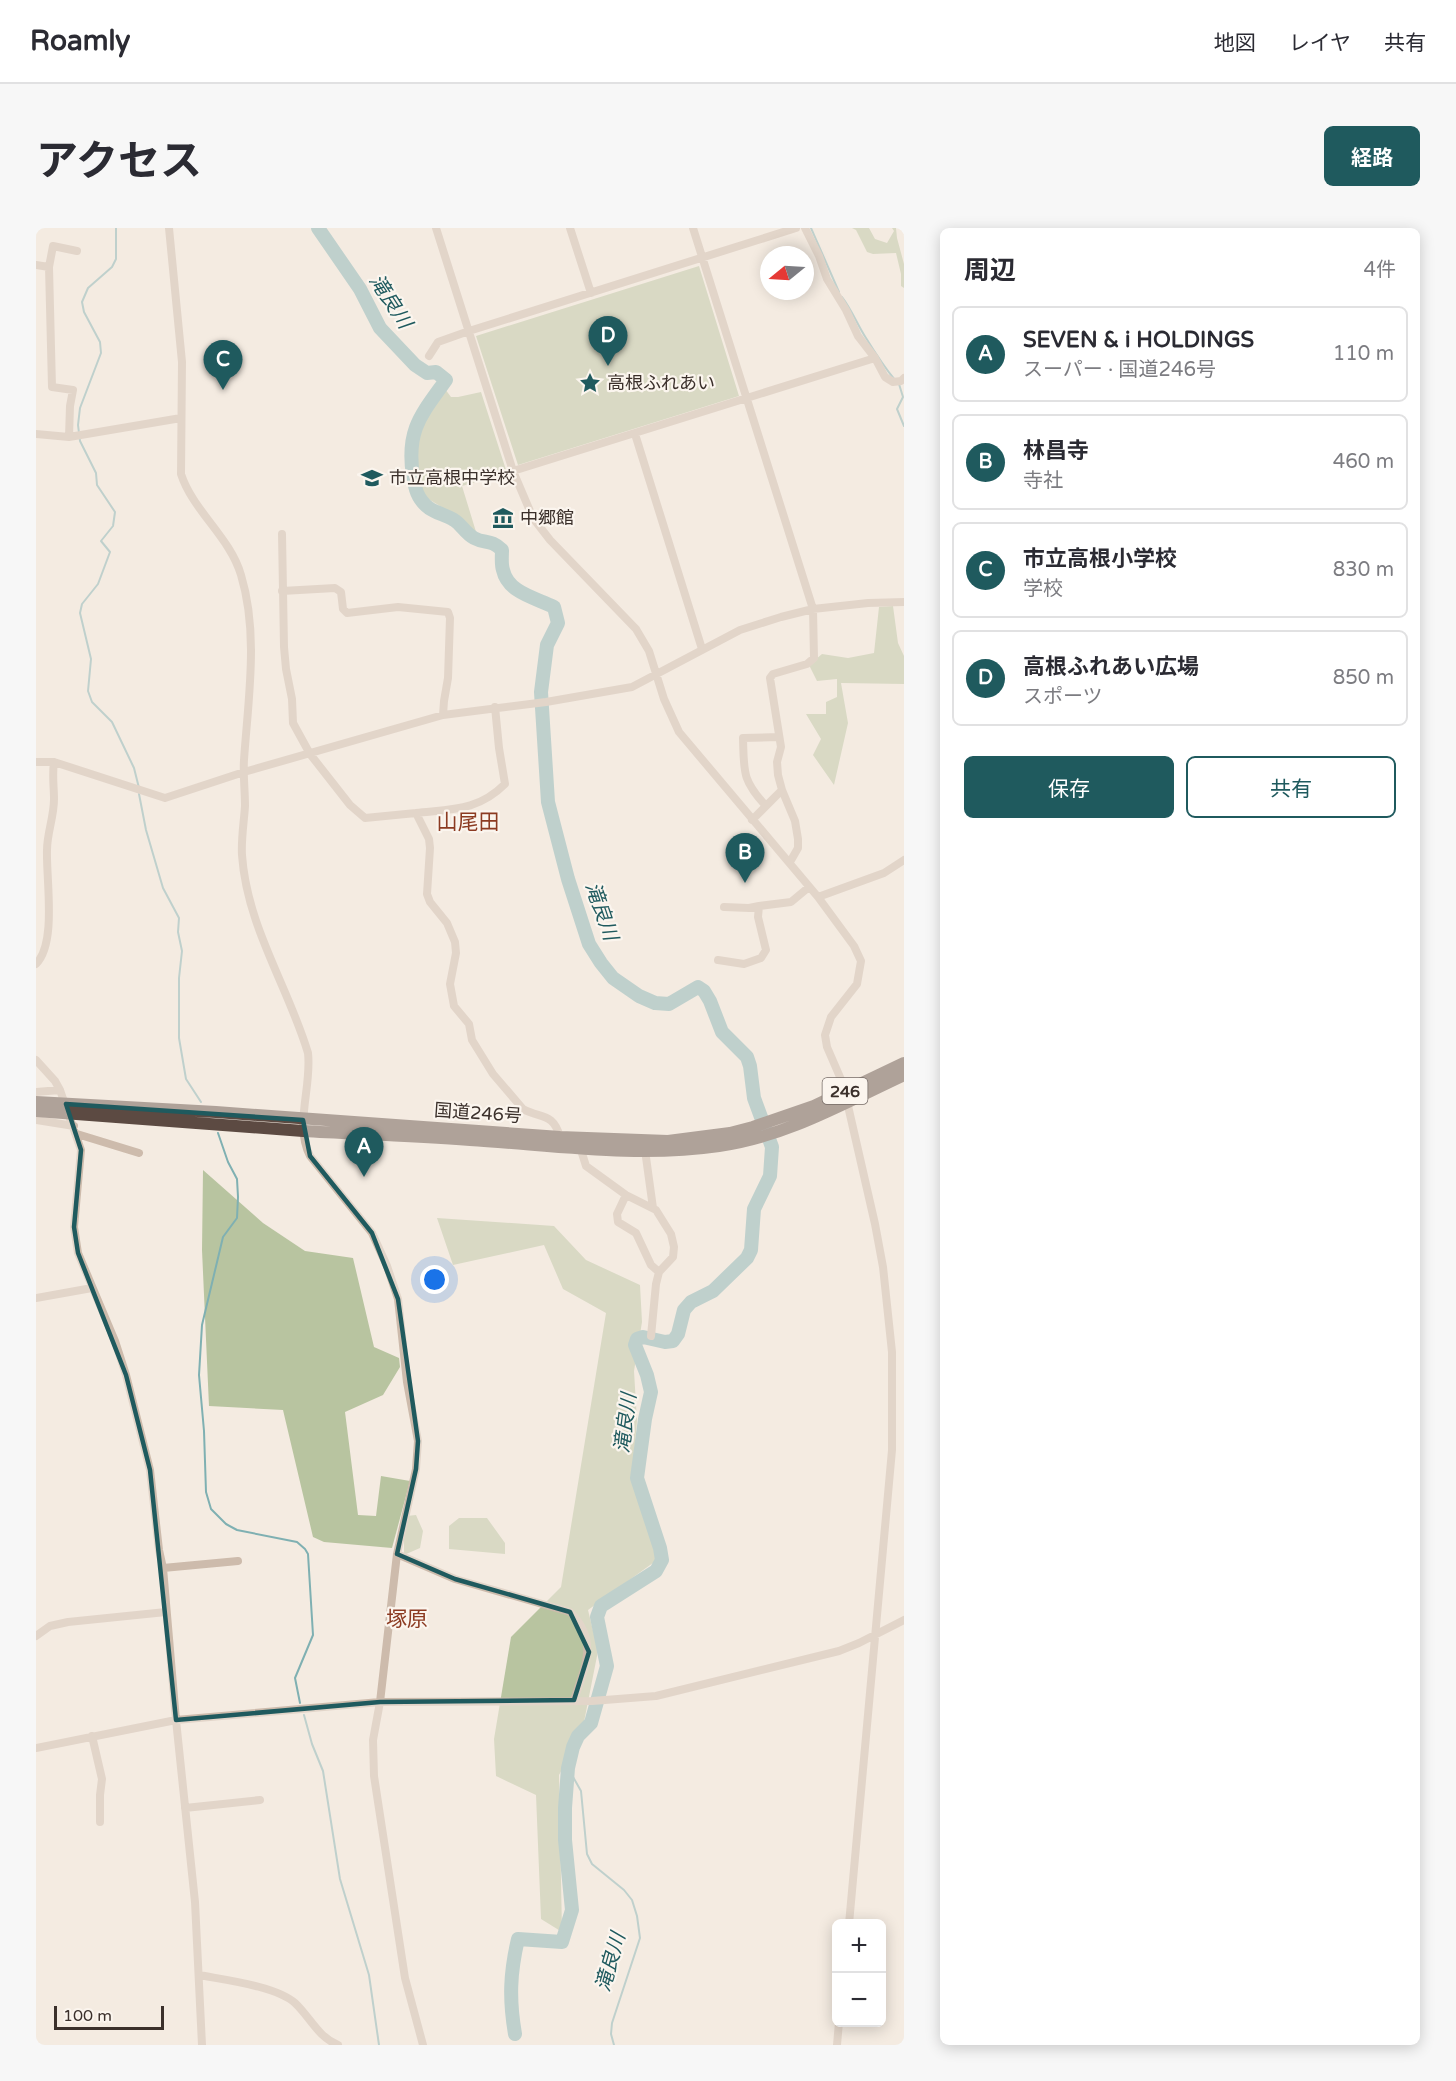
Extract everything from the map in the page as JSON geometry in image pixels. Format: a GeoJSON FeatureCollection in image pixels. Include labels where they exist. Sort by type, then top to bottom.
{"type":"FeatureCollection","features":[{"type":"Feature","properties":{"kind":"highway","name":"国道246号"},"geometry":{"type":"LineString","coordinates":[[846,1097],[904,1063]]}},
{"type":"Feature","properties":{"kind":"highway","name":"国道246号"},"geometry":{"type":"LineString","coordinates":[[36,1102],[216,1112],[303,1125],[645,1150],[700,1148],[755,1133],[904,1076]]}},
{"type":"Feature","properties":{"kind":"highway","name":"国道246号"},"geometry":{"type":"LineString","coordinates":[[36,1111],[668,1141],[730,1133],[755,1133]]}},
{"type":"Feature","properties":{"kind":"street"},"geometry":{"type":"LineString","coordinates":[[169,228],[183,362],[181,474],[195,501],[225,543],[241,573],[245,593],[251,654],[244,772],[243,864],[250,904],[308,1053],[310,1065],[303,1125],[304,1145],[310,1156],[372,1233],[387,1266],[398,1299],[407,1382],[417,1441],[416,1469],[397,1554],[380,1702],[373,1740],[374,1776],[405,1978],[423,2045]]}},
{"type":"Feature","properties":{"kind":"street"},"geometry":{"type":"LineString","coordinates":[[436,228],[513,471],[536,523],[636,629],[649,651],[664,699],[679,732],[818,897],[855,946],[861,961],[857,984],[831,1017],[825,1035],[827,1047],[846,1097],[875,1224],[883,1267],[892,1352],[893,1396],[892,1450],[849,1919]]}},
{"type":"Feature","properties":{"kind":"street"},"geometry":{"type":"LineString","coordinates":[[570,228],[591,293]]}},
{"type":"Feature","properties":{"kind":"street"},"geometry":{"type":"LineString","coordinates":[[693,228],[813,609],[814,658],[807,664],[774,674],[770,678],[781,747],[777,762],[782,790],[795,821],[798,839],[798,848],[790,862]]}},
{"type":"Feature","properties":{"kind":"street"},"geometry":{"type":"LineString","coordinates":[[429,356],[438,342],[469,331],[796,228]]}},
{"type":"Feature","properties":{"kind":"street"},"geometry":{"type":"LineString","coordinates":[[805,228],[819,256],[826,279],[846,310],[858,336],[885,377],[899,380]]}},
{"type":"Feature","properties":{"kind":"street"},"geometry":{"type":"LineString","coordinates":[[75,436],[70,406],[73,390],[52,387],[49,267],[53,246],[77,250]]}},
{"type":"Feature","properties":{"kind":"street"},"geometry":{"type":"LineString","coordinates":[[36,265],[49,267]]}},
{"type":"Feature","properties":{"kind":"street"},"geometry":{"type":"LineString","coordinates":[[513,471],[874,358]]}},
{"type":"Feature","properties":{"kind":"street"},"geometry":{"type":"LineString","coordinates":[[36,434],[75,436],[181,418]]}},
{"type":"Feature","properties":{"kind":"street"},"geometry":{"type":"LineString","coordinates":[[636,434],[702,649]]}},
{"type":"Feature","properties":{"kind":"street"},"geometry":{"type":"LineString","coordinates":[[282,534],[286,669],[292,699],[293,723],[310,754],[350,805],[365,818],[469,807],[497,792],[505,784],[495,707]]}},
{"type":"Feature","properties":{"kind":"street"},"geometry":{"type":"LineString","coordinates":[[282,591],[335,588],[340,592],[343,609],[347,613],[398,607],[448,612],[450,618],[448,678],[443,716]]}},
{"type":"Feature","properties":{"kind":"street"},"geometry":{"type":"LineString","coordinates":[[36,762],[54,762],[165,798],[244,772],[443,716],[619,691],[648,680],[740,630],[813,609],[904,602]]}},
{"type":"Feature","properties":{"kind":"street"},"geometry":{"type":"LineString","coordinates":[[766,806],[751,789],[744,773],[743,738],[779,737]]}},
{"type":"Feature","properties":{"kind":"street"},"geometry":{"type":"LineString","coordinates":[[36,964],[47,946],[47,850],[54,807],[52,777],[54,762]]}},
{"type":"Feature","properties":{"kind":"street"},"geometry":{"type":"LineString","coordinates":[[752,820],[782,790]]}},
{"type":"Feature","properties":{"kind":"street"},"geometry":{"type":"LineString","coordinates":[[416,813],[429,839],[427,894],[430,902],[447,923],[455,942],[456,953],[450,984],[454,1006],[469,1024],[477,1049],[493,1074],[523,1109],[551,1119],[560,1137]]}},
{"type":"Feature","properties":{"kind":"street"},"geometry":{"type":"LineString","coordinates":[[818,897],[884,873],[904,860]]}},
{"type":"Feature","properties":{"kind":"street"},"geometry":{"type":"LineString","coordinates":[[724,907],[749,908],[791,902],[809,886]]}},
{"type":"Feature","properties":{"kind":"street"},"geometry":{"type":"LineString","coordinates":[[718,960],[744,964],[761,958],[766,950],[758,917],[759,906]]}},
{"type":"Feature","properties":{"kind":"street"},"geometry":{"type":"LineString","coordinates":[[36,1060],[55,1081],[75,1128],[81,1150],[75,1194],[74,1227],[78,1253],[116,1341],[150,1470],[163,1568],[195,1902],[202,2045]]}},
{"type":"Feature","properties":{"kind":"street"},"geometry":{"type":"LineString","coordinates":[[36,1092],[62,1094]]}},
{"type":"Feature","properties":{"kind":"street"},"geometry":{"type":"LineString","coordinates":[[36,1120],[75,1128],[139,1154]]}},
{"type":"Feature","properties":{"kind":"street"},"geometry":{"type":"LineString","coordinates":[[580,1147],[586,1166],[626,1195],[653,1208]]}},
{"type":"Feature","properties":{"kind":"street"},"geometry":{"type":"LineString","coordinates":[[645,1150],[653,1208],[671,1234],[674,1247],[673,1257],[659,1272],[651,1336]]}},
{"type":"Feature","properties":{"kind":"street"},"geometry":{"type":"LineString","coordinates":[[626,1195],[617,1214],[618,1222],[636,1233],[651,1265],[659,1272]]}},
{"type":"Feature","properties":{"kind":"street"},"geometry":{"type":"LineString","coordinates":[[36,1298],[92,1288]]}},
{"type":"Feature","properties":{"kind":"street"},"geometry":{"type":"LineString","coordinates":[[397,1554],[455,1579],[570,1612],[577,1619],[589,1652],[574,1700]]}},
{"type":"Feature","properties":{"kind":"street"},"geometry":{"type":"LineString","coordinates":[[163,1568],[238,1561]]}},
{"type":"Feature","properties":{"kind":"street"},"geometry":{"type":"LineString","coordinates":[[36,1636],[50,1626],[68,1622],[166,1612]]}},
{"type":"Feature","properties":{"kind":"street"},"geometry":{"type":"LineString","coordinates":[[36,1748],[176,1720],[380,1702],[592,1701],[656,1696],[839,1651],[904,1620]]}},
{"type":"Feature","properties":{"kind":"street"},"geometry":{"type":"LineString","coordinates":[[92,1736],[102,1779],[100,1822]]}},
{"type":"Feature","properties":{"kind":"street"},"geometry":{"type":"LineString","coordinates":[[185,1808],[260,1800]]}},
{"type":"Feature","properties":{"kind":"street"},"geometry":{"type":"LineString","coordinates":[[198,1975],[267,1989],[294,2002],[328,2041],[338,2045]]}},
{"type":"Feature","properties":{"kind":"street"},"geometry":{"type":"LineString","coordinates":[[837,2045],[839,2027]]}},
{"type":"Feature","properties":{"kind":"highlighted area"},"geometry":{"type":"Polygon","coordinates":[[[66,1104],[303,1120],[310,1156],[372,1233],[398,1299],[418,1441],[416,1469],[397,1554],[455,1579],[570,1612],[589,1652],[574,1700],[380,1702],[176,1720],[150,1470],[126,1375],[78,1253],[74,1227],[81,1150],[66,1104]]]}},
{"type":"Feature","properties":{"kind":"green space"},"geometry":{"type":"Polygon","coordinates":[[[852,228],[869,228],[875,239],[887,243],[894,231],[892,228],[896,228],[904,264],[904,288],[901,286],[896,253],[867,252],[856,230],[852,228]]]}},
{"type":"Feature","properties":{"kind":"green space"},"geometry":{"type":"Polygon","coordinates":[[[699,266],[739,396],[518,465],[476,336],[699,266]]]}},
{"type":"Feature","properties":{"kind":"green space"},"geometry":{"type":"Polygon","coordinates":[[[445,389],[451,397],[481,392],[507,473],[462,486],[477,535],[455,515],[425,497],[420,490],[415,455],[418,425],[428,406],[445,389]]]}},
{"type":"Feature","properties":{"kind":"green space"},"geometry":{"type":"Polygon","coordinates":[[[893,606],[898,643],[904,656],[904,684],[841,683],[848,723],[834,785],[813,755],[821,739],[806,714],[826,714],[826,702],[837,697],[837,679],[817,681],[809,665],[822,654],[848,658],[874,653],[879,607],[893,606]]]}},
{"type":"Feature","properties":{"kind":"green space"},"geometry":{"type":"Polygon","coordinates":[[[203,1170],[263,1223],[305,1251],[353,1258],[374,1347],[399,1358],[400,1367],[383,1395],[345,1412],[358,1515],[376,1516],[381,1476],[410,1481],[392,1548],[324,1542],[313,1537],[283,1410],[209,1406],[202,1250],[203,1170]]]}},
{"type":"Feature","properties":{"kind":"green space"},"geometry":{"type":"Polygon","coordinates":[[[437,1218],[554,1226],[586,1260],[640,1285],[642,1322],[634,1371],[637,1421],[632,1477],[657,1560],[588,1610],[598,1651],[582,1732],[559,1775],[562,1932],[541,1919],[536,1795],[496,1776],[494,1739],[511,1637],[561,1587],[606,1313],[563,1289],[544,1245],[453,1265],[437,1218]]]}},
{"type":"Feature","properties":{"kind":"green space"},"geometry":{"type":"Polygon","coordinates":[[[416,1515],[423,1531],[420,1548],[404,1555],[404,1530],[407,1516],[416,1515]]]}},
{"type":"Feature","properties":{"kind":"green space"},"geometry":{"type":"Polygon","coordinates":[[[459,1518],[487,1518],[505,1543],[505,1554],[449,1549],[449,1526],[459,1518]]]}},
{"type":"Feature","properties":{"kind":"waterway"},"geometry":{"type":"LineString","coordinates":[[116,228],[116,259],[112,267],[88,288],[82,302],[84,312],[100,342],[101,353],[80,408],[78,425],[80,441],[96,473],[97,485],[115,512],[113,526],[101,541],[110,552],[98,584],[82,604],[80,613],[91,659],[88,691],[92,702],[112,722],[134,768],[139,788]]}},
{"type":"Feature","properties":{"kind":"waterway","name":"滝良川"},"geometry":{"type":"LineString","coordinates":[[318,228],[360,289],[380,328],[415,365],[427,373],[436,372],[446,380],[429,403],[414,435],[411,460],[419,497],[429,508],[454,520],[474,538],[491,543],[502,550],[503,570],[511,584],[524,594],[554,607],[558,623],[547,645],[541,692],[548,802],[568,879],[589,944],[613,978],[639,996],[655,1003],[669,1004],[698,987],[704,991],[722,1032],[747,1057],[754,1098],[772,1147],[770,1176],[754,1209],[751,1250],[747,1258],[713,1291],[691,1302],[684,1310],[678,1334],[673,1341],[665,1342],[643,1337],[637,1339],[635,1345],[651,1392],[637,1478],[662,1560],[656,1571],[601,1606],[597,1617],[607,1666],[591,1723],[578,1736],[568,1768],[565,1840],[572,1910],[562,1942],[518,1939],[511,1986],[515,2034]]}},
{"type":"Feature","properties":{"kind":"waterway"},"geometry":{"type":"LineString","coordinates":[[811,228],[839,292]]}},
{"type":"Feature","properties":{"kind":"waterway"},"geometry":{"type":"LineString","coordinates":[[842,297],[872,348],[895,380]]}},
{"type":"Feature","properties":{"kind":"waterway"},"geometry":{"type":"LineString","coordinates":[[899,384],[903,397],[897,409],[904,426]]}},
{"type":"Feature","properties":{"kind":"waterway"},"geometry":{"type":"LineString","coordinates":[[139,794],[146,830],[163,888],[179,918],[178,932],[182,951],[179,978],[179,1038],[186,1079],[201,1102]]}},
{"type":"Feature","properties":{"kind":"waterway"},"geometry":{"type":"LineString","coordinates":[[218,1133],[228,1162],[237,1179],[238,1197],[237,1218],[223,1237],[202,1325],[199,1375],[206,1492],[211,1509],[226,1524],[237,1530],[297,1542],[308,1554],[313,1635],[295,1678],[300,1703]]}},
{"type":"Feature","properties":{"kind":"waterway"},"geometry":{"type":"LineString","coordinates":[[304,1715],[323,1771],[340,1879],[369,1975],[379,2045]]}},
{"type":"Feature","properties":{"kind":"waterway","name":"滝良川"},"geometry":{"type":"LineString","coordinates":[[568,1768],[581,1791],[587,1854],[592,1864],[624,1890],[632,1900],[637,1916],[640,1938],[612,2023],[611,2034],[614,2045]]}},
{"type":"Feature","properties":{"kind":"place","name":"高根ふれあい広場"},"geometry":{"type":"Point","coordinates":[608,366]}},
{"type":"Feature","properties":{"kind":"place","name":"高根ふれあい"},"geometry":{"type":"Point","coordinates":[590,383]}},
{"type":"Feature","properties":{"kind":"place","name":"市立高根小学校"},"geometry":{"type":"Point","coordinates":[223,390]}},
{"type":"Feature","properties":{"kind":"place","name":"市立高根中学校"},"geometry":{"type":"Point","coordinates":[372,478]}},
{"type":"Feature","properties":{"kind":"place","name":"中郷館"},"geometry":{"type":"Point","coordinates":[503,518]}},
{"type":"Feature","properties":{"kind":"place","name":"林昌寺"},"geometry":{"type":"Point","coordinates":[745,883]}},
{"type":"Feature","properties":{"kind":"place","name":"SEVEN & i HOLDINGS"},"geometry":{"type":"Point","coordinates":[364,1177]}},
{"type":"Feature","properties":{"kind":"district","name":"山尾田"},"geometry":{"type":"Point","coordinates":[468,822]}},
{"type":"Feature","properties":{"kind":"district","name":"塚原"},"geometry":{"type":"Point","coordinates":[407,1619]}}]}
